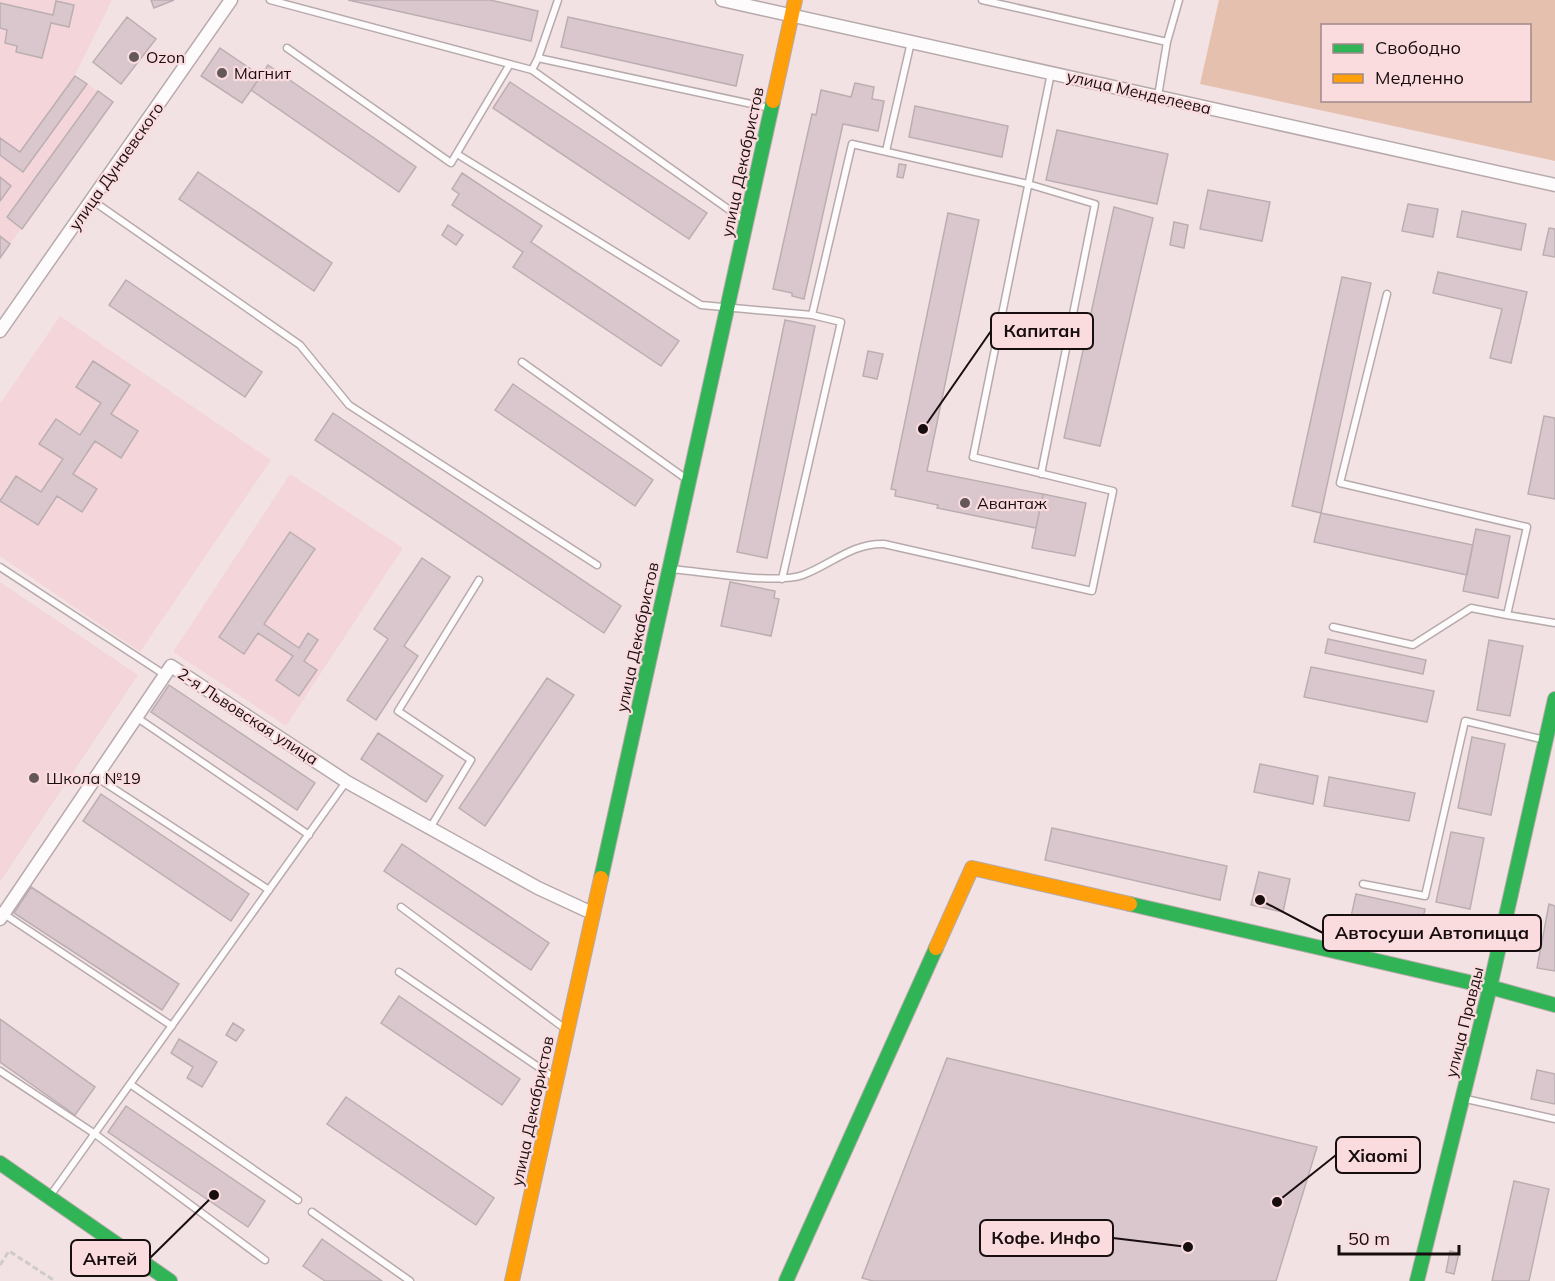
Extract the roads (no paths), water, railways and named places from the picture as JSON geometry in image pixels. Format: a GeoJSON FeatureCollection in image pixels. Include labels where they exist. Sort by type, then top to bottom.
{"type":"FeatureCollection","features":[{"type":"Feature","properties":{"kind":"street","name":"улица Дунаевского"},"geometry":{"type":"LineString","coordinates":[[0,331],[93,201],[231,0]]}},
{"type":"Feature","properties":{"kind":"street","name":"улица Менделеева"},"geometry":{"type":"LineString","coordinates":[[722,0],[1555,185]]}},
{"type":"Feature","properties":{"kind":"street","name":"улица Декабристов"},"geometry":{"type":"LineString","coordinates":[[512,1281],[795,0]]}},
{"type":"Feature","properties":{"kind":"street","name":"2-я Львовская улица"},"geometry":{"type":"LineString","coordinates":[[2,917],[171,666],[347,782],[538,888],[592,913]]}},
{"type":"Feature","properties":{"kind":"street","name":"улица Правды"},"geometry":{"type":"LineString","coordinates":[[1417,1281],[1490,987],[1555,699]]}},
{"type":"Feature","properties":{"kind":"street"},"geometry":{"type":"LineString","coordinates":[[786,1281],[972,867],[1490,987],[1555,1005]]}},
{"type":"Feature","properties":{"kind":"street"},"geometry":{"type":"LineString","coordinates":[[0,1163],[170,1281]]}},
{"type":"Feature","properties":{"kind":"lane"},"geometry":{"type":"LineString","coordinates":[[270,0],[532,70],[745,221]]}},
{"type":"Feature","properties":{"kind":"lane"},"geometry":{"type":"LineString","coordinates":[[532,70],[558,0]]}},
{"type":"Feature","properties":{"kind":"lane"},"geometry":{"type":"LineString","coordinates":[[982,0],[1167,42]]}},
{"type":"Feature","properties":{"kind":"lane"},"geometry":{"type":"LineString","coordinates":[[1158,96],[1167,42],[1179,0]]}},
{"type":"Feature","properties":{"kind":"lane"},"geometry":{"type":"LineString","coordinates":[[886,152],[911,41]]}},
{"type":"Feature","properties":{"kind":"lane"},"geometry":{"type":"LineString","coordinates":[[287,48],[451,163],[510,64]]}},
{"type":"Feature","properties":{"kind":"lane"},"geometry":{"type":"LineString","coordinates":[[538,58],[770,108]]}},
{"type":"Feature","properties":{"kind":"lane"},"geometry":{"type":"LineString","coordinates":[[668,568],[782,579],[803,575],[867,544],[884,544],[1092,591],[1113,491],[973,457],[1051,72]]}},
{"type":"Feature","properties":{"kind":"lane"},"geometry":{"type":"LineString","coordinates":[[812,315],[852,144],[1028,184],[1095,204],[1041,474]]}},
{"type":"Feature","properties":{"kind":"lane"},"geometry":{"type":"LineString","coordinates":[[457,154],[701,304],[812,315],[842,322],[782,579]]}},
{"type":"Feature","properties":{"kind":"lane"},"geometry":{"type":"LineString","coordinates":[[93,201],[300,345],[349,405],[597,565]]}},
{"type":"Feature","properties":{"kind":"lane"},"geometry":{"type":"LineString","coordinates":[[1387,294],[1340,483],[1527,527],[1507,615]]}},
{"type":"Feature","properties":{"kind":"lane"},"geometry":{"type":"LineString","coordinates":[[522,362],[688,480]]}},
{"type":"Feature","properties":{"kind":"lane"},"geometry":{"type":"LineString","coordinates":[[0,567],[165,675]]}},
{"type":"Feature","properties":{"kind":"lane"},"geometry":{"type":"LineString","coordinates":[[430,828],[471,760],[398,711],[479,580]]}},
{"type":"Feature","properties":{"kind":"lane"},"geometry":{"type":"LineString","coordinates":[[1333,627],[1413,645],[1472,609],[1555,623]]}},
{"type":"Feature","properties":{"kind":"lane"},"geometry":{"type":"LineString","coordinates":[[136,717],[309,835]]}},
{"type":"Feature","properties":{"kind":"lane"},"geometry":{"type":"LineString","coordinates":[[1363,884],[1425,896],[1465,721],[1546,741]]}},
{"type":"Feature","properties":{"kind":"lane"},"geometry":{"type":"LineString","coordinates":[[96,777],[269,890]]}},
{"type":"Feature","properties":{"kind":"lane"},"geometry":{"type":"LineString","coordinates":[[50,1197],[347,782]]}},
{"type":"Feature","properties":{"kind":"lane"},"geometry":{"type":"LineString","coordinates":[[401,907],[567,1030]]}},
{"type":"Feature","properties":{"kind":"lane"},"geometry":{"type":"LineString","coordinates":[[2,917],[172,1026]]}},
{"type":"Feature","properties":{"kind":"lane"},"geometry":{"type":"LineString","coordinates":[[399,972],[556,1079]]}},
{"type":"Feature","properties":{"kind":"lane"},"geometry":{"type":"LineString","coordinates":[[0,1071],[95,1134],[265,1260]]}},
{"type":"Feature","properties":{"kind":"lane"},"geometry":{"type":"LineString","coordinates":[[130,1084],[298,1200]]}},
{"type":"Feature","properties":{"kind":"lane"},"geometry":{"type":"LineString","coordinates":[[1462,1098],[1555,1119]]}},
{"type":"Feature","properties":{"kind":"lane"},"geometry":{"type":"LineString","coordinates":[[312,1212],[410,1281]]}},
{"type":"Feature","properties":{"kind":"place","name":"Ozon"},"geometry":{"type":"Point","coordinates":[134,57]}},
{"type":"Feature","properties":{"kind":"place","name":"Магнит"},"geometry":{"type":"Point","coordinates":[222,73]}},
{"type":"Feature","properties":{"kind":"place","name":"Капитан"},"geometry":{"type":"Point","coordinates":[923,429]}},
{"type":"Feature","properties":{"kind":"place","name":"Авантаж"},"geometry":{"type":"Point","coordinates":[965,503]}},
{"type":"Feature","properties":{"kind":"place","name":"Школа №19"},"geometry":{"type":"Point","coordinates":[34,778]}},
{"type":"Feature","properties":{"kind":"place","name":"Автосуши Автопицца"},"geometry":{"type":"Point","coordinates":[1260,900]}},
{"type":"Feature","properties":{"kind":"place","name":"Антей"},"geometry":{"type":"Point","coordinates":[214,1195]}},
{"type":"Feature","properties":{"kind":"place","name":"Xiaomi"},"geometry":{"type":"Point","coordinates":[1277,1202]}},
{"type":"Feature","properties":{"kind":"place","name":"Кофе. Инфо"},"geometry":{"type":"Point","coordinates":[1188,1247]}}]}
